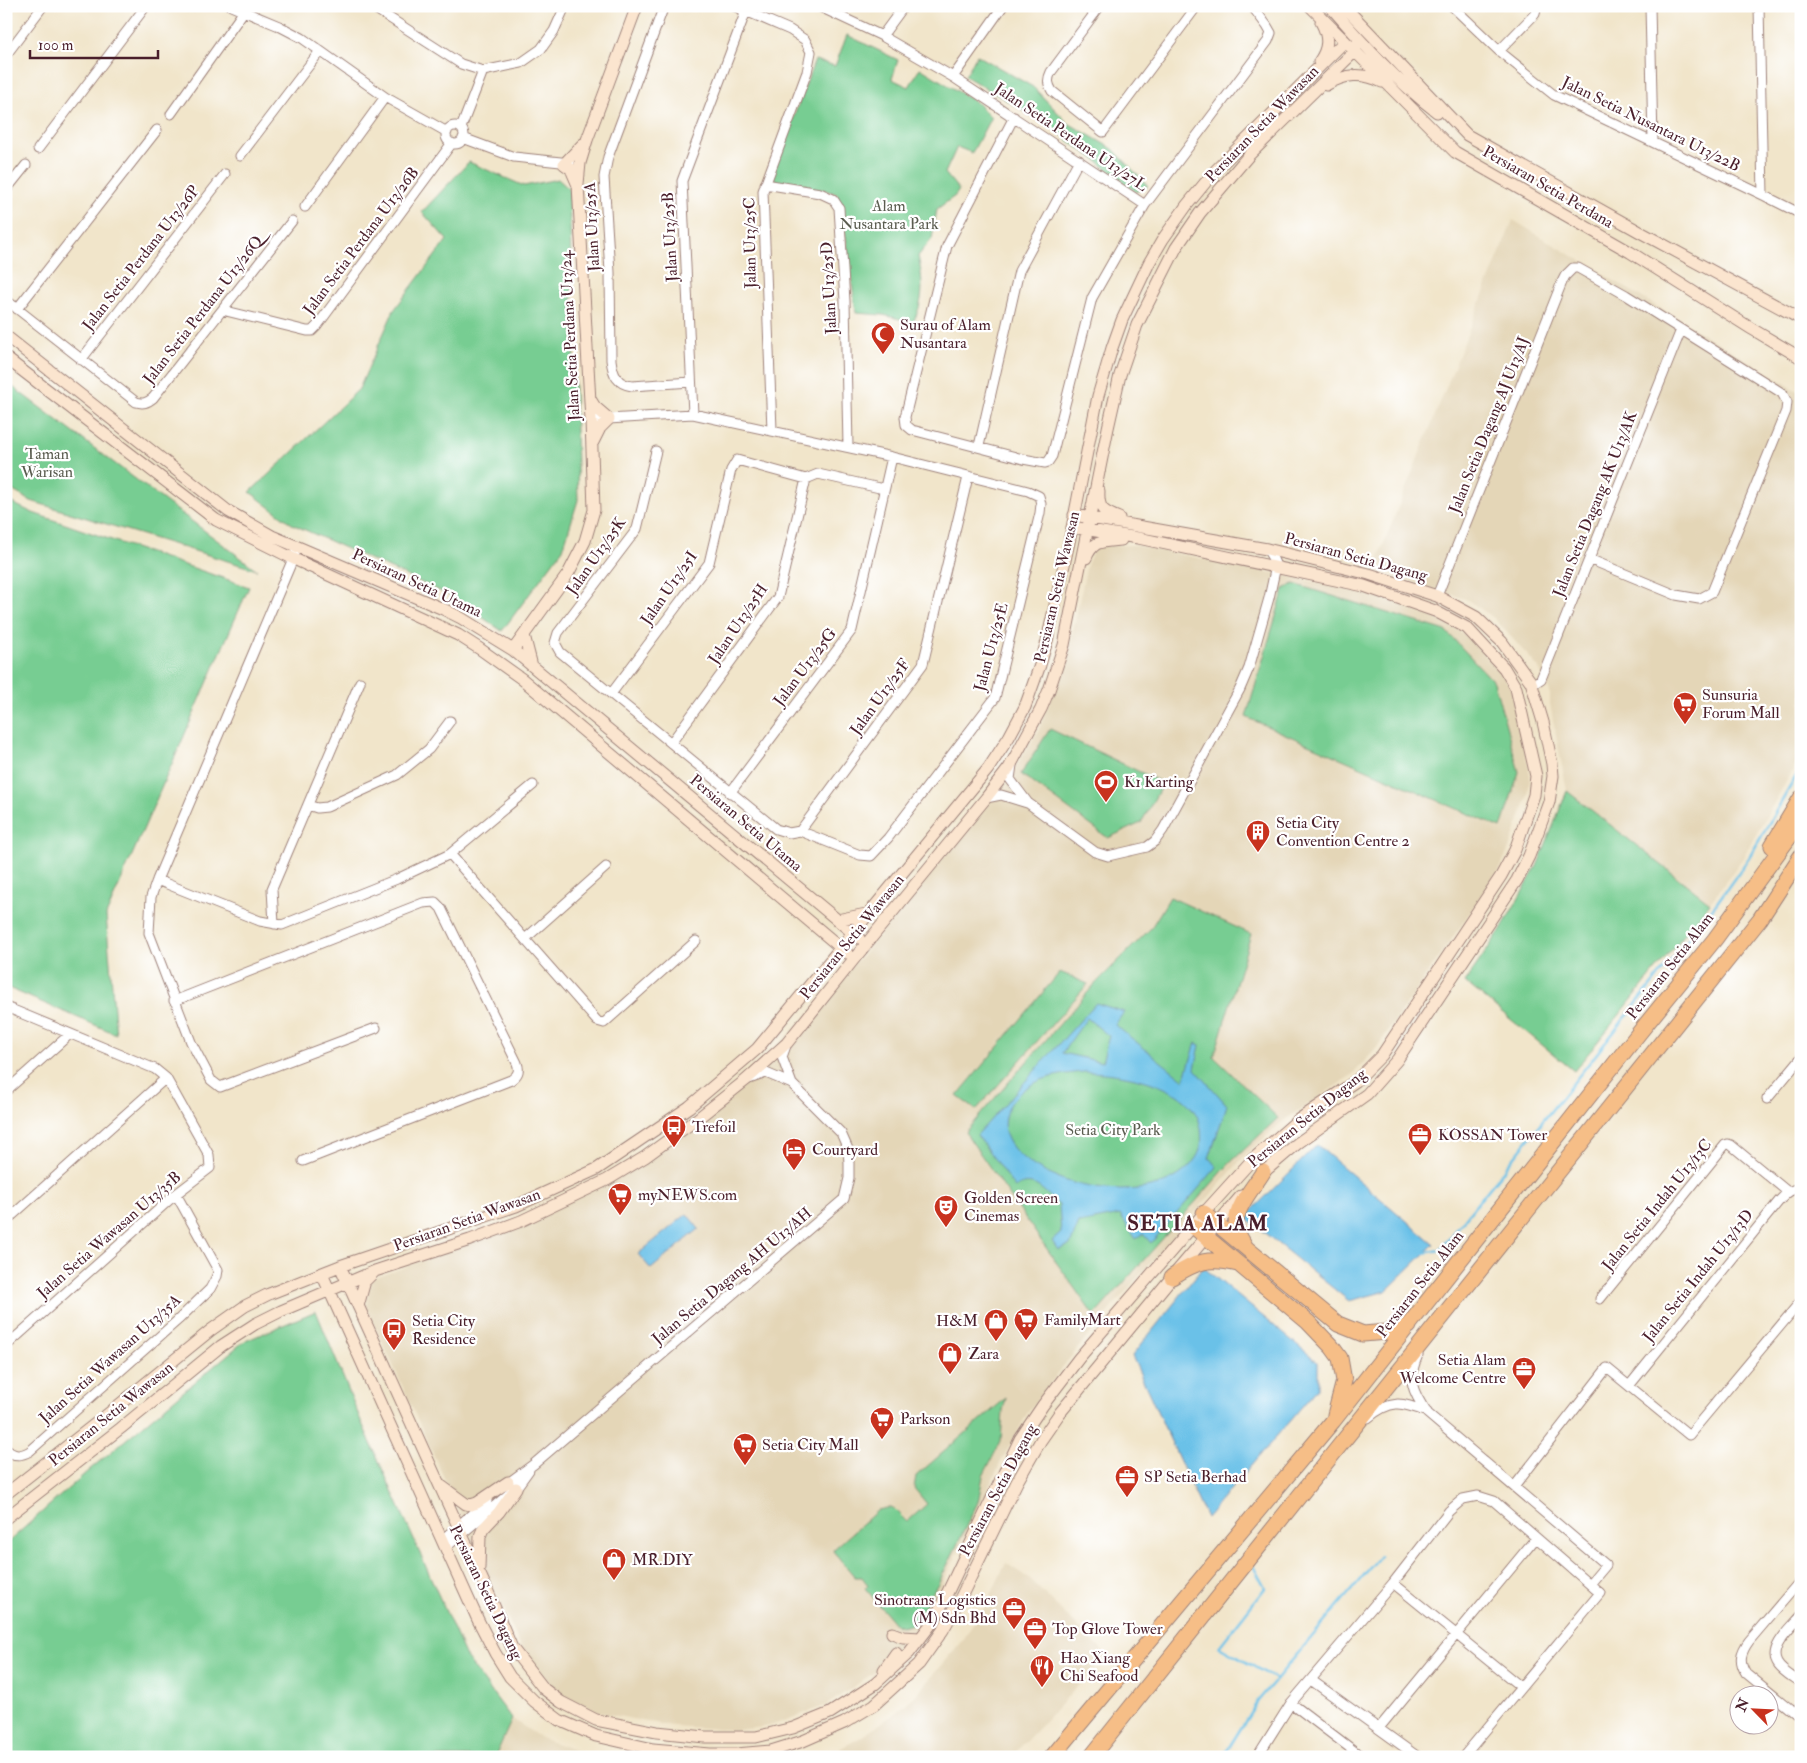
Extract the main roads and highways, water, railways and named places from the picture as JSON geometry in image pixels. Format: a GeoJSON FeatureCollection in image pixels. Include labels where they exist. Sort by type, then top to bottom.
{"type":"FeatureCollection","features":[{"type":"Feature","properties":{"kind":"highway"},"geometry":{"type":"LineString","coordinates":[[1715,939],[1801,798]]}},
{"type":"Feature","properties":{"kind":"highway","name":"Persiaran Setia Alam"},"geometry":{"type":"LineString","coordinates":[[1052,1757],[1333,1421],[1715,939],[1801,821]]}},
{"type":"Feature","properties":{"kind":"highway"},"geometry":{"type":"LineString","coordinates":[[1760,919],[1801,856]]}},
{"type":"Feature","properties":{"kind":"highway"},"geometry":{"type":"LineString","coordinates":[[1091,1757],[1801,869]]}},
{"type":"Feature","properties":{"kind":"highway"},"geometry":{"type":"LineString","coordinates":[[1247,1249],[1238,1234],[1236,1223],[1240,1209],[1263,1172]]}},
{"type":"Feature","properties":{"kind":"highway"},"geometry":{"type":"LineString","coordinates":[[1204,1213],[1338,1324],[1364,1334],[1387,1332],[1409,1326]]}},
{"type":"Feature","properties":{"kind":"highway"},"geometry":{"type":"LineString","coordinates":[[1193,1226],[1308,1322],[1340,1358],[1344,1381],[1333,1421]]}},
{"type":"Feature","properties":{"kind":"highway"},"geometry":{"type":"LineString","coordinates":[[1172,1277],[1190,1265],[1206,1260],[1222,1260],[1240,1264]]}},
{"type":"Feature","properties":{"kind":"highway"},"geometry":{"type":"LineString","coordinates":[[1100,1757],[1144,1691]]}},
{"type":"Feature","properties":{"kind":"highway"},"geometry":{"type":"LineString","coordinates":[[1044,1757],[1071,1732]]}},
{"type":"Feature","properties":{"kind":"water"},"geometry":{"type":"Polygon","coordinates":[[[1096,1003],[1124,1012],[1115,1025],[1184,1080],[1196,1043],[1200,1045],[1195,1069],[1227,1105],[1209,1158],[1217,1167],[1151,1243],[1143,1234],[1136,1239],[1120,1215],[1079,1223],[1070,1245],[1058,1250],[1052,1241],[1061,1233],[1059,1205],[1039,1187],[1034,1185],[1028,1183],[1015,1188],[977,1135],[1096,1003]],[[1087,1018],[1062,1053],[1102,1062],[1109,1036],[1087,1018]],[[1084,1072],[1046,1078],[1029,1086],[1015,1098],[1004,1123],[1012,1147],[1035,1166],[1066,1181],[1103,1189],[1140,1189],[1173,1179],[1196,1158],[1201,1144],[1201,1129],[1196,1114],[1185,1101],[1171,1091],[1135,1078],[1084,1072]]]}},
{"type":"Feature","properties":{"kind":"water"},"geometry":{"type":"Polygon","coordinates":[[[1317,1145],[1434,1244],[1386,1291],[1349,1301],[1245,1217],[1317,1145]]]}},
{"type":"Feature","properties":{"kind":"water"},"geometry":{"type":"Polygon","coordinates":[[[687,1214],[699,1229],[651,1269],[638,1254],[687,1214]]]}},
{"type":"Feature","properties":{"kind":"water"},"geometry":{"type":"Polygon","coordinates":[[[1203,1267],[1318,1362],[1318,1388],[1206,1518],[1132,1356],[1203,1267]]]}},
{"type":"Feature","properties":{"kind":"waterway"},"geometry":{"type":"LineString","coordinates":[[1423,1253],[1440,1250],[1716,904],[1749,858],[1801,768]]}},
{"type":"Feature","properties":{"kind":"waterway"},"geometry":{"type":"LineString","coordinates":[[1223,1757],[1258,1701],[1380,1556]]}},
{"type":"Feature","properties":{"kind":"waterway"},"geometry":{"type":"LineString","coordinates":[[1252,1564],[1265,1588],[1219,1647],[1276,1679]]}},
{"type":"Feature","properties":{"kind":"place","name":"Surau of Alam Nusantara"},"geometry":{"type":"Point","coordinates":[883,355]}},
{"type":"Feature","properties":{"kind":"place","name":"Sunsuria Forum Mall"},"geometry":{"type":"Point","coordinates":[1685,725]}},
{"type":"Feature","properties":{"kind":"place","name":"K1 Karting"},"geometry":{"type":"Point","coordinates":[1106,803]}},
{"type":"Feature","properties":{"kind":"place","name":"Setia City Convention Centre 2"},"geometry":{"type":"Point","coordinates":[1258,853]}},
{"type":"Feature","properties":{"kind":"place","name":"Trefoil"},"geometry":{"type":"Point","coordinates":[674,1148]}},
{"type":"Feature","properties":{"kind":"place","name":"KOSSAN Tower"},"geometry":{"type":"Point","coordinates":[1420,1156]}},
{"type":"Feature","properties":{"kind":"place","name":"Courtyard"},"geometry":{"type":"Point","coordinates":[794,1171]}},
{"type":"Feature","properties":{"kind":"place","name":"myNEWS.com"},"geometry":{"type":"Point","coordinates":[620,1216]}},
{"type":"Feature","properties":{"kind":"place","name":"Golden Screen Cinemas"},"geometry":{"type":"Point","coordinates":[946,1228]}},
{"type":"Feature","properties":{"kind":"place","name":"FamilyMart"},"geometry":{"type":"Point","coordinates":[1026,1341]}},
{"type":"Feature","properties":{"kind":"place","name":"H&M"},"geometry":{"type":"Point","coordinates":[996,1342]}},
{"type":"Feature","properties":{"kind":"place","name":"Setia City Residence"},"geometry":{"type":"Point","coordinates":[394,1351]}},
{"type":"Feature","properties":{"kind":"place","name":"Zara"},"geometry":{"type":"Point","coordinates":[950,1375]}},
{"type":"Feature","properties":{"kind":"place","name":"Setia Alam Welcome Centre"},"geometry":{"type":"Point","coordinates":[1524,1390]}},
{"type":"Feature","properties":{"kind":"place","name":"Parkson"},"geometry":{"type":"Point","coordinates":[882,1440]}},
{"type":"Feature","properties":{"kind":"place","name":"Setia City Mall"},"geometry":{"type":"Point","coordinates":[745,1466]}},
{"type":"Feature","properties":{"kind":"place","name":"SP Setia Berhad"},"geometry":{"type":"Point","coordinates":[1127,1498]}},
{"type":"Feature","properties":{"kind":"place","name":"MR.DIY"},"geometry":{"type":"Point","coordinates":[614,1581]}},
{"type":"Feature","properties":{"kind":"place","name":"Sinotrans Logistics (M) Sdn Bhd"},"geometry":{"type":"Point","coordinates":[1014,1630]}},
{"type":"Feature","properties":{"kind":"place","name":"Top Glove Tower"},"geometry":{"type":"Point","coordinates":[1035,1650]}},
{"type":"Feature","properties":{"kind":"place","name":"Hao Xiang Chi Seafood"},"geometry":{"type":"Point","coordinates":[1042,1688]}},
{"type":"Feature","properties":{"kind":"district","name":"SETIA ALAM"},"geometry":{"type":"Point","coordinates":[1198,1223]}},
{"type":"Feature","properties":{"kind":"park label","name":"Alam Nusantara Park"},"geometry":{"type":"Point","coordinates":[889,215]}},
{"type":"Feature","properties":{"kind":"park label","name":"Taman Warisan"},"geometry":{"type":"Point","coordinates":[47,463]}},
{"type":"Feature","properties":{"kind":"park label","name":"Setia City Park"},"geometry":{"type":"Point","coordinates":[1113,1130]}}]}
